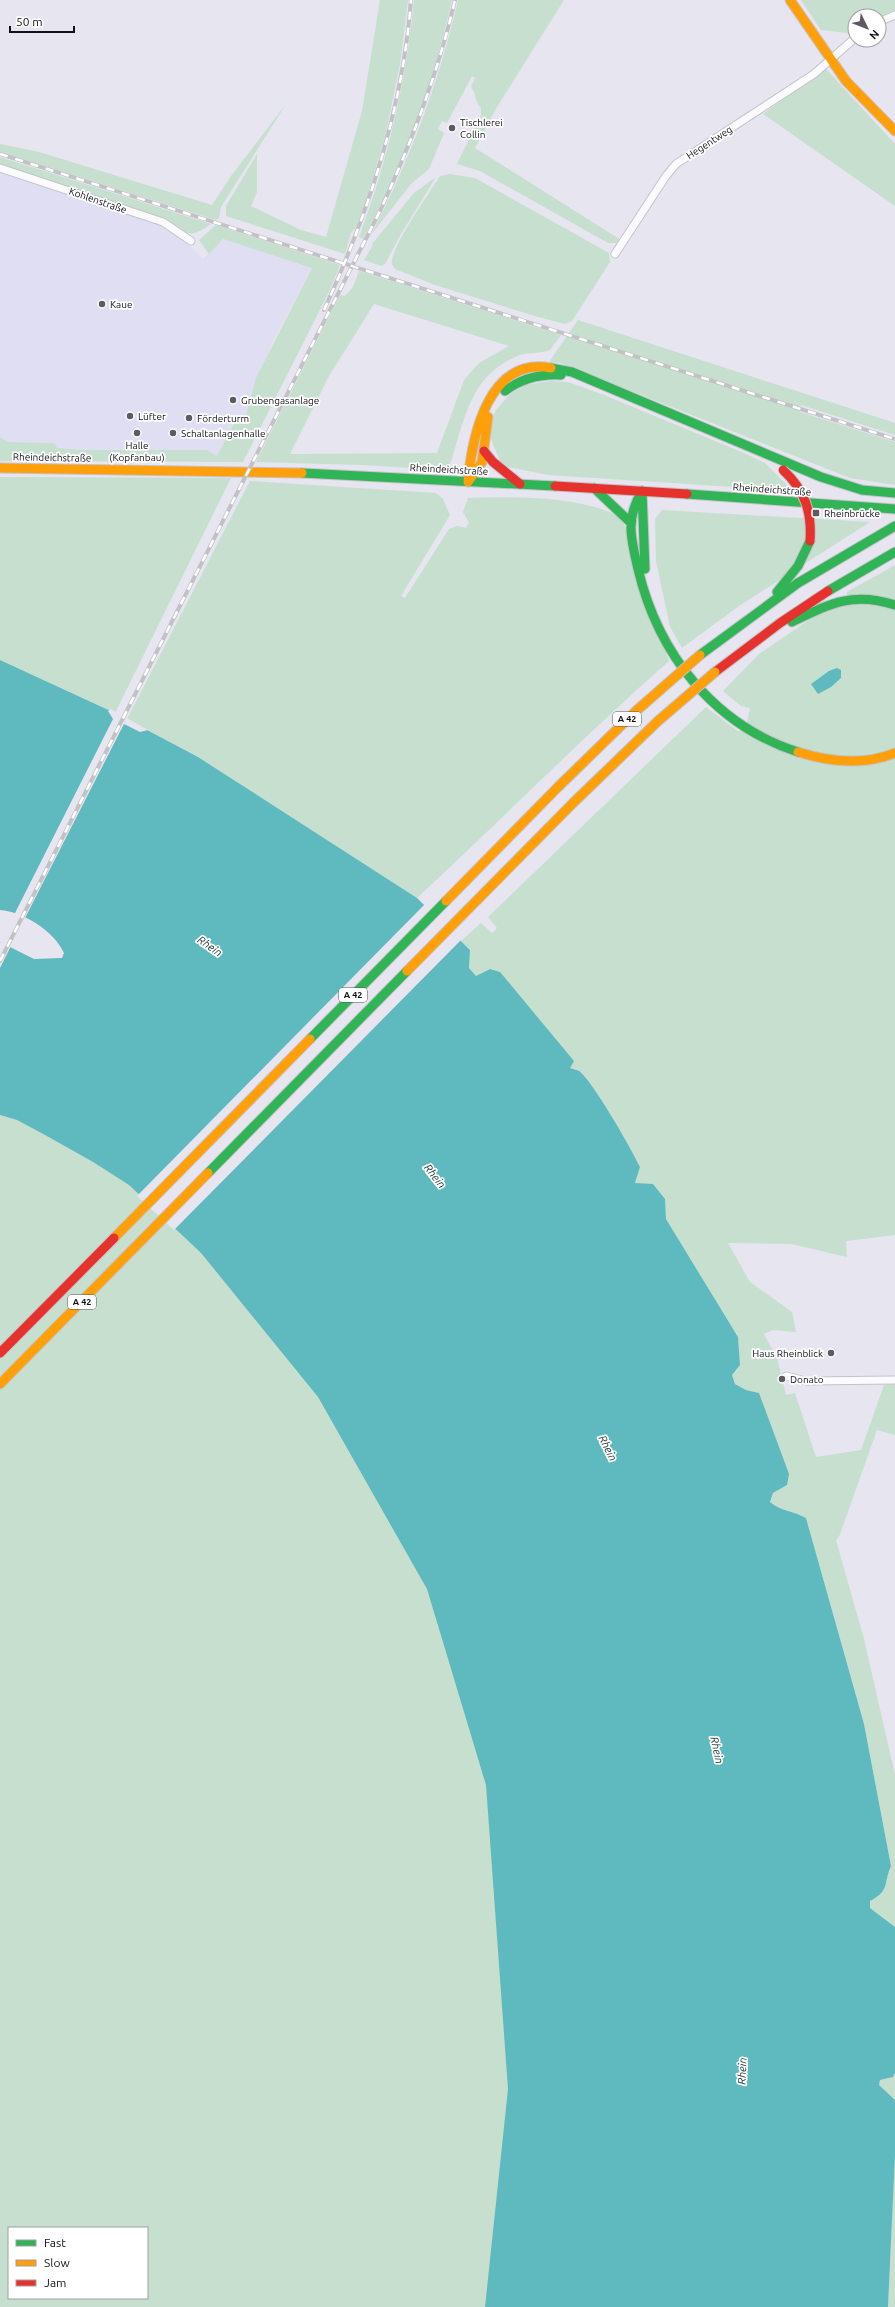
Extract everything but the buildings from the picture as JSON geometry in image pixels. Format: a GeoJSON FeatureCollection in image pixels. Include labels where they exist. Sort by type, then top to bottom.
{"type":"FeatureCollection","features":[{"type":"Feature","properties":{"kind":"main road"},"geometry":{"type":"LineString","coordinates":[[790,0],[846,81],[895,131]]}},
{"type":"Feature","properties":{"kind":"main road"},"geometry":{"type":"LineString","coordinates":[[468,482],[469,458],[484,405],[501,383],[527,368],[538,366],[560,368],[754,450],[776,457],[847,486],[862,490],[895,493]]}},
{"type":"Feature","properties":{"kind":"main road"},"geometry":{"type":"LineString","coordinates":[[468,482],[482,462],[486,421],[494,404],[507,389],[517,382],[538,376],[558,375],[584,379]]}},
{"type":"Feature","properties":{"kind":"main road"},"geometry":{"type":"LineString","coordinates":[[754,450],[783,470],[796,482],[807,502],[811,523],[810,541],[798,566],[764,607]]}},
{"type":"Feature","properties":{"kind":"main road"},"geometry":{"type":"LineString","coordinates":[[484,451],[493,462],[520,484]]}},
{"type":"Feature","properties":{"kind":"main road","name":"Rheindeichstraße"},"geometry":{"type":"LineString","coordinates":[[0,468],[258,471],[594,488],[895,510]]}},
{"type":"Feature","properties":{"kind":"main road"},"geometry":{"type":"LineString","coordinates":[[594,488],[630,522]]}},
{"type":"Feature","properties":{"kind":"main road"},"geometry":{"type":"LineString","coordinates":[[642,491],[634,504],[630,522],[639,579],[643,594],[672,656],[691,682],[722,711],[752,733],[788,749],[824,759],[866,761],[895,753]]}},
{"type":"Feature","properties":{"kind":"main road"},"geometry":{"type":"LineString","coordinates":[[642,491],[645,504],[644,563],[652,613]]}},
{"type":"Feature","properties":{"kind":"main road","name":"A 42"},"geometry":{"type":"LineString","coordinates":[[0,1353],[569,776],[636,711],[700,655],[764,607],[798,584],[891,528]]}},
{"type":"Feature","properties":{"kind":"main road","name":"A 42"},"geometry":{"type":"LineString","coordinates":[[0,1384],[568,808],[658,721],[715,672],[755,641],[808,604],[895,552]]}},
{"type":"Feature","properties":{"kind":"main road"},"geometry":{"type":"LineString","coordinates":[[755,641],[781,627],[844,600],[859,597],[874,598],[895,605]]}},
{"type":"Feature","properties":{"kind":"street","name":"Hegentweg"},"geometry":{"type":"LineString","coordinates":[[615,254],[676,164],[814,74],[831,61],[847,46]]}},
{"type":"Feature","properties":{"kind":"street","name":"Kohlenstraße"},"geometry":{"type":"LineString","coordinates":[[0,168],[163,222],[191,242]]}},
{"type":"Feature","properties":{"kind":"street"},"geometry":{"type":"LineString","coordinates":[[786,1376],[806,1381],[895,1380]]}},
{"type":"Feature","properties":{"kind":"shaded area"},"geometry":{"type":"Polygon","coordinates":[[[0,172],[165,227],[184,240],[203,259],[223,239],[312,267],[272,343],[243,423],[234,423],[217,456],[207,450],[84,450],[57,448],[55,443],[8,442],[0,437],[0,172]]]}},
{"type":"Feature","properties":{"kind":"green space"},"geometry":{"type":"Polygon","coordinates":[[[380,0],[408,0],[400,64],[385,137],[365,204],[356,227],[351,233],[345,254],[226,216],[226,206],[257,154],[257,192],[251,206],[301,230],[326,237],[362,111],[380,0]]]}},
{"type":"Feature","properties":{"kind":"green space"},"geometry":{"type":"Polygon","coordinates":[[[414,0],[452,0],[436,62],[416,122],[392,182],[363,239],[359,237],[379,179],[401,91],[411,31],[414,0]]]}},
{"type":"Feature","properties":{"kind":"green space"},"geometry":{"type":"Polygon","coordinates":[[[458,0],[564,0],[497,107],[475,148],[621,240],[616,243],[608,243],[480,171],[457,164],[481,115],[481,108],[477,103],[471,87],[475,78],[472,76],[447,123],[442,121],[438,129],[444,133],[429,169],[411,184],[371,235],[411,149],[422,120],[442,61],[458,0]]]}},
{"type":"Feature","properties":{"kind":"green space"},"geometry":{"type":"Polygon","coordinates":[[[801,0],[895,0],[895,10],[887,14],[887,8],[847,8],[847,33],[821,30],[801,0]]]}},
{"type":"Feature","properties":{"kind":"green space"},"geometry":{"type":"Polygon","coordinates":[[[826,69],[895,144],[895,206],[763,114],[826,69]]]}},
{"type":"Feature","properties":{"kind":"green space"},"geometry":{"type":"Polygon","coordinates":[[[286,104],[221,207],[219,218],[216,220],[0,152],[0,144],[39,152],[212,205],[231,176],[286,104]]]}},
{"type":"Feature","properties":{"kind":"green space"},"geometry":{"type":"Polygon","coordinates":[[[0,157],[211,224],[196,232],[187,232],[165,219],[0,165],[0,157]]]}},
{"type":"Feature","properties":{"kind":"green space"},"geometry":{"type":"Polygon","coordinates":[[[450,174],[475,178],[609,253],[610,262],[572,321],[565,324],[535,316],[435,285],[395,269],[392,265],[394,253],[405,231],[440,176],[450,174]]]}},
{"type":"Feature","properties":{"kind":"green space"},"geometry":{"type":"Polygon","coordinates":[[[436,177],[401,234],[385,264],[381,266],[364,260],[373,245],[372,244],[414,193],[436,177]]]}},
{"type":"Feature","properties":{"kind":"green space"},"geometry":{"type":"Polygon","coordinates":[[[216,225],[340,265],[329,292],[243,462],[0,461],[0,437],[8,442],[55,443],[57,448],[84,450],[207,450],[217,456],[234,423],[244,423],[256,378],[312,268],[223,239],[209,254],[199,240],[216,225]]]}},
{"type":"Feature","properties":{"kind":"green space"},"geometry":{"type":"Polygon","coordinates":[[[359,271],[561,335],[550,350],[520,355],[494,370],[485,379],[471,401],[461,427],[452,460],[447,470],[361,465],[256,462],[340,295],[345,296],[353,287],[359,271]],[[374,304],[329,376],[290,454],[437,453],[464,380],[479,363],[509,346],[374,304]]]}},
{"type":"Feature","properties":{"kind":"green space"},"geometry":{"type":"Polygon","coordinates":[[[578,320],[895,423],[895,435],[801,405],[800,412],[895,442],[895,485],[850,478],[561,363],[549,362],[578,320]]]}},
{"type":"Feature","properties":{"kind":"green space"},"geometry":{"type":"Polygon","coordinates":[[[550,381],[568,382],[604,395],[744,453],[765,463],[793,491],[548,475],[508,467],[500,461],[489,434],[490,424],[496,410],[510,394],[526,385],[550,381]]]}},
{"type":"Feature","properties":{"kind":"green space"},"geometry":{"type":"Polygon","coordinates":[[[0,477],[231,478],[115,713],[0,660],[0,477]]]}},
{"type":"Feature","properties":{"kind":"green space"},"geometry":{"type":"Polygon","coordinates":[[[250,481],[436,493],[443,499],[450,515],[401,596],[405,598],[449,529],[457,526],[466,528],[469,523],[463,512],[468,498],[506,497],[548,499],[588,505],[606,511],[622,518],[669,661],[605,719],[417,898],[198,757],[127,719],[250,481]]]}},
{"type":"Feature","properties":{"kind":"green space"},"geometry":{"type":"Polygon","coordinates":[[[662,510],[870,522],[739,606],[682,648],[670,627],[656,561],[655,519],[662,510]]]}},
{"type":"Feature","properties":{"kind":"green space"},"geometry":{"type":"Polygon","coordinates":[[[895,565],[895,1235],[846,1241],[847,1257],[791,1244],[728,1243],[750,1282],[792,1312],[796,1332],[773,1330],[764,1334],[778,1361],[786,1395],[795,1393],[816,1457],[861,1450],[884,1385],[895,1383],[895,1435],[877,1430],[839,1537],[836,1540],[864,1639],[895,1775],[895,1927],[870,1908],[870,1901],[881,1894],[885,1886],[891,1866],[864,1724],[806,1518],[778,1507],[770,1502],[773,1493],[787,1485],[759,1393],[746,1390],[735,1384],[732,1375],[740,1365],[738,1337],[666,1219],[665,1199],[635,1183],[640,1167],[621,1132],[593,1087],[579,1071],[570,1068],[490,969],[476,976],[469,968],[470,950],[461,941],[481,923],[492,933],[497,928],[488,917],[706,707],[739,732],[747,722],[750,708],[741,706],[723,691],[759,654],[819,613],[846,604],[847,592],[895,565]]]}},
{"type":"Feature","properties":{"kind":"green space"},"geometry":{"type":"Polygon","coordinates":[[[0,1115],[17,1120],[45,1135],[93,1162],[129,1185],[201,1253],[318,1397],[429,1591],[490,1791],[512,2090],[490,2307],[0,2307],[0,1115]]]}},
{"type":"Feature","properties":{"kind":"green space"},"geometry":{"type":"Polygon","coordinates":[[[895,2073],[895,2100],[879,2085],[880,2080],[892,2077],[895,2073]]]}},
{"type":"Feature","properties":{"kind":"green space"},"geometry":{"type":"Polygon","coordinates":[[[895,2155],[895,2307],[888,2307],[895,2155]]]}},
{"type":"Feature","properties":{"kind":"water","name":"Rhein"},"geometry":{"type":"Polygon","coordinates":[[[0,660],[115,713],[198,757],[417,898],[470,950],[469,968],[476,976],[490,969],[500,972],[574,1061],[570,1068],[579,1071],[593,1088],[612,1116],[640,1167],[635,1183],[653,1184],[665,1199],[666,1219],[738,1337],[740,1365],[732,1375],[735,1384],[746,1390],[759,1393],[789,1474],[787,1485],[773,1493],[770,1502],[778,1507],[806,1518],[864,1724],[891,1866],[881,1894],[870,1901],[870,1908],[895,1927],[895,2073],[893,2077],[880,2080],[879,2085],[895,2100],[895,2155],[888,2307],[485,2307],[508,2089],[486,1785],[427,1589],[318,1397],[201,1253],[129,1185],[93,1162],[45,1135],[17,1120],[0,1115],[0,942],[34,959],[62,958],[64,953],[46,930],[19,914],[0,910],[0,660]]]}},
{"type":"Feature","properties":{"kind":"water"},"geometry":{"type":"Polygon","coordinates":[[[837,668],[841,670],[841,678],[831,687],[818,694],[811,684],[829,671],[837,668]]]}},
{"type":"Feature","properties":{"kind":"pier"},"geometry":{"type":"Polygon","coordinates":[[[111,709],[148,730],[140,732],[124,724],[24,920],[14,915],[113,719],[108,711],[111,709]]]}},
{"type":"Feature","properties":{"kind":"pier"},"geometry":{"type":"Polygon","coordinates":[[[426,903],[462,939],[174,1230],[137,1196],[426,903]]]}},
{"type":"Feature","properties":{"kind":"pier"},"geometry":{"type":"Polygon","coordinates":[[[2,940],[11,946],[0,968],[0,943],[2,940]]]}},
{"type":"Feature","properties":{"kind":"railway"},"geometry":{"type":"LineString","coordinates":[[324,310],[369,197],[392,120],[407,40],[411,0]]}},
{"type":"Feature","properties":{"kind":"railway"},"geometry":{"type":"LineString","coordinates":[[0,961],[381,209],[414,132],[441,54],[455,0]]}},
{"type":"Feature","properties":{"kind":"railway"},"geometry":{"type":"LineString","coordinates":[[0,154],[895,439]]}},
{"type":"Feature","properties":{"kind":"traffic: fast"},"geometry":{"type":"LineString","coordinates":[[551,368],[572,372],[821,477],[862,490],[895,493]]}},
{"type":"Feature","properties":{"kind":"traffic: fast"},"geometry":{"type":"LineString","coordinates":[[505,391],[525,380],[546,375],[561,375]]}},
{"type":"Feature","properties":{"kind":"traffic: fast"},"geometry":{"type":"LineString","coordinates":[[302,473],[555,486]]}},
{"type":"Feature","properties":{"kind":"traffic: fast"},"geometry":{"type":"LineString","coordinates":[[594,488],[630,522]]}},
{"type":"Feature","properties":{"kind":"traffic: fast"},"geometry":{"type":"LineString","coordinates":[[642,491],[633,511],[631,520],[633,548],[647,600],[660,630],[675,657],[694,682],[716,705],[740,724],[768,740],[798,752]]}},
{"type":"Feature","properties":{"kind":"traffic: fast"},"geometry":{"type":"LineString","coordinates":[[642,491],[645,569]]}},
{"type":"Feature","properties":{"kind":"traffic: fast"},"geometry":{"type":"LineString","coordinates":[[687,494],[895,509]]}},
{"type":"Feature","properties":{"kind":"traffic: fast"},"geometry":{"type":"LineString","coordinates":[[700,655],[798,583],[895,526]]}},
{"type":"Feature","properties":{"kind":"traffic: fast"},"geometry":{"type":"LineString","coordinates":[[777,592],[798,566],[810,541]]}},
{"type":"Feature","properties":{"kind":"traffic: fast"},"geometry":{"type":"LineString","coordinates":[[828,591],[895,552]]}},
{"type":"Feature","properties":{"kind":"traffic: fast"},"geometry":{"type":"LineString","coordinates":[[792,622],[830,605],[854,599],[880,601],[895,605]]}},
{"type":"Feature","properties":{"kind":"traffic: fast"},"geometry":{"type":"LineString","coordinates":[[310,1039],[446,901]]}},
{"type":"Feature","properties":{"kind":"traffic: fast"},"geometry":{"type":"LineString","coordinates":[[208,1173],[407,971]]}},
{"type":"Feature","properties":{"kind":"traffic: slow"},"geometry":{"type":"LineString","coordinates":[[790,0],[846,81],[895,131]]}},
{"type":"Feature","properties":{"kind":"traffic: slow"},"geometry":{"type":"LineString","coordinates":[[468,482],[470,464],[479,423],[487,404],[498,387],[512,374],[530,368],[551,368]]}},
{"type":"Feature","properties":{"kind":"traffic: slow"},"geometry":{"type":"LineString","coordinates":[[468,482],[482,462],[488,417]]}},
{"type":"Feature","properties":{"kind":"traffic: slow"},"geometry":{"type":"LineString","coordinates":[[0,468],[302,473]]}},
{"type":"Feature","properties":{"kind":"traffic: slow"},"geometry":{"type":"LineString","coordinates":[[558,787],[636,711],[700,655]]}},
{"type":"Feature","properties":{"kind":"traffic: slow"},"geometry":{"type":"LineString","coordinates":[[573,803],[658,721],[715,672]]}},
{"type":"Feature","properties":{"kind":"traffic: slow"},"geometry":{"type":"LineString","coordinates":[[798,752],[822,758],[846,761],[871,760],[895,753]]}},
{"type":"Feature","properties":{"kind":"traffic: slow"},"geometry":{"type":"LineString","coordinates":[[446,901],[558,787]]}},
{"type":"Feature","properties":{"kind":"traffic: slow"},"geometry":{"type":"LineString","coordinates":[[407,971],[573,803]]}},
{"type":"Feature","properties":{"kind":"traffic: slow"},"geometry":{"type":"LineString","coordinates":[[114,1238],[310,1039]]}},
{"type":"Feature","properties":{"kind":"traffic: slow"},"geometry":{"type":"LineString","coordinates":[[0,1384],[208,1173]]}},
{"type":"Feature","properties":{"kind":"traffic: jam"},"geometry":{"type":"LineString","coordinates":[[484,451],[493,462],[520,484]]}},
{"type":"Feature","properties":{"kind":"traffic: jam"},"geometry":{"type":"LineString","coordinates":[[783,470],[797,485],[806,502],[810,520],[810,541]]}},
{"type":"Feature","properties":{"kind":"traffic: jam"},"geometry":{"type":"LineString","coordinates":[[555,486],[687,494]]}},
{"type":"Feature","properties":{"kind":"traffic: jam"},"geometry":{"type":"LineString","coordinates":[[715,672],[780,623],[828,591]]}},
{"type":"Feature","properties":{"kind":"traffic: jam"},"geometry":{"type":"LineString","coordinates":[[0,1353],[114,1238]]}},
{"type":"Feature","properties":{"kind":"place","name":"Tischlerei Collin"},"geometry":{"type":"Point","coordinates":[452,128]}},
{"type":"Feature","properties":{"kind":"place","name":"Kaue"},"geometry":{"type":"Point","coordinates":[102,304]}},
{"type":"Feature","properties":{"kind":"place","name":"Grubengasanlage"},"geometry":{"type":"Point","coordinates":[233,400]}},
{"type":"Feature","properties":{"kind":"place","name":"Lüfter"},"geometry":{"type":"Point","coordinates":[130,416]}},
{"type":"Feature","properties":{"kind":"place","name":"Förderturm"},"geometry":{"type":"Point","coordinates":[189,418]}},
{"type":"Feature","properties":{"kind":"place","name":"Halle (Kopfanbau)"},"geometry":{"type":"Point","coordinates":[137,433]}},
{"type":"Feature","properties":{"kind":"place","name":"Schaltanlagenhalle"},"geometry":{"type":"Point","coordinates":[173,433]}},
{"type":"Feature","properties":{"kind":"place","name":"Rheinbrücke"},"geometry":{"type":"Point","coordinates":[816,513]}},
{"type":"Feature","properties":{"kind":"place","name":"Haus Rheinblick"},"geometry":{"type":"Point","coordinates":[831,1353]}},
{"type":"Feature","properties":{"kind":"place","name":"Donato"},"geometry":{"type":"Point","coordinates":[782,1379]}}]}
